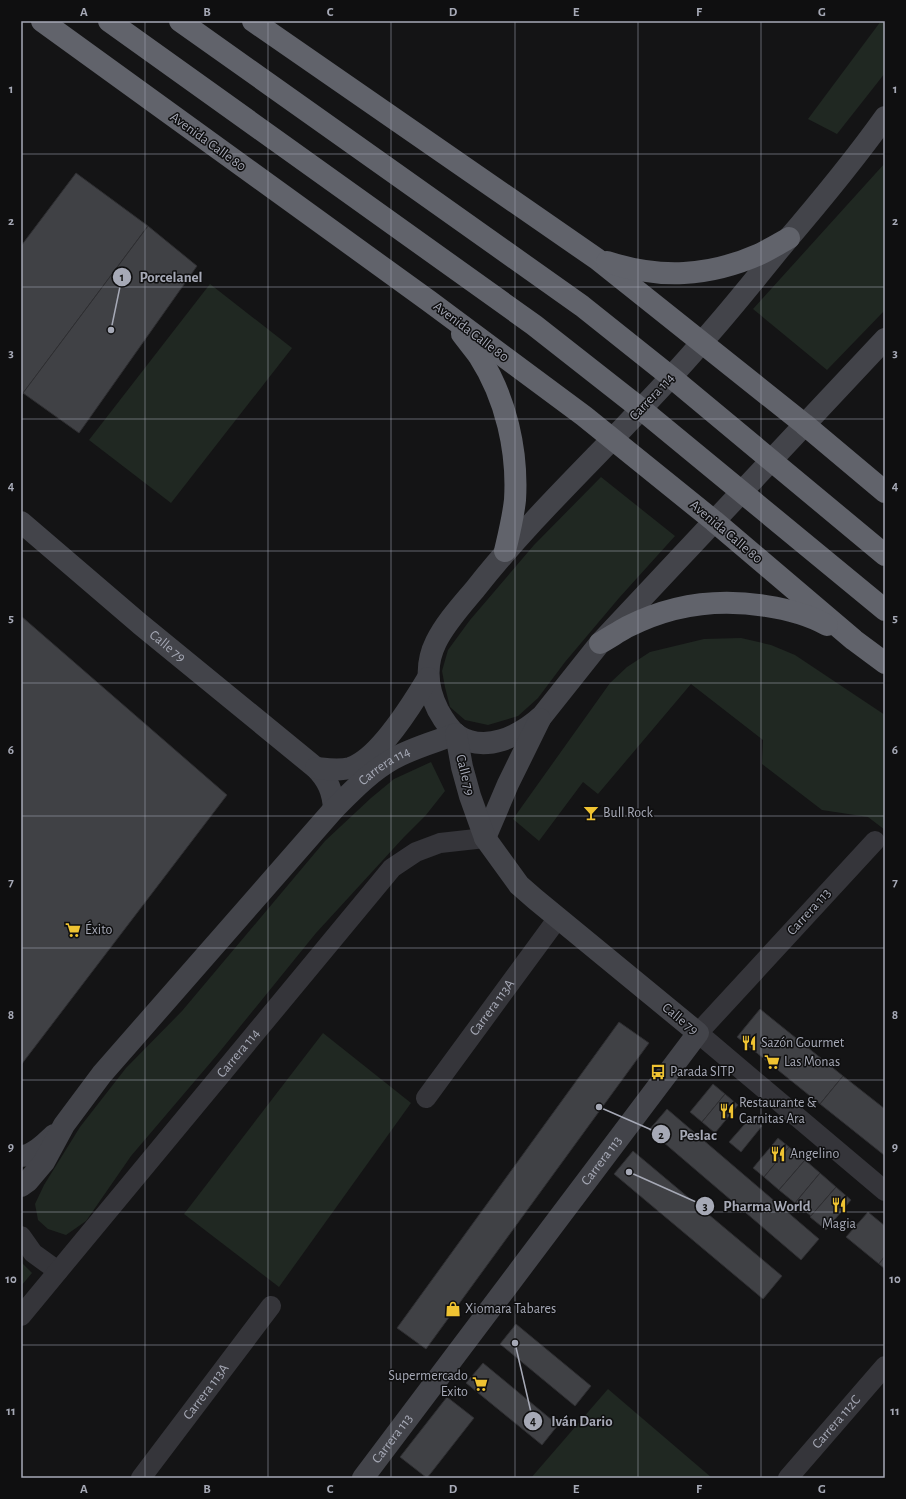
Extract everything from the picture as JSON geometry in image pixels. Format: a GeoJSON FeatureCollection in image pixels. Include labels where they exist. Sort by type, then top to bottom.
{"type":"FeatureCollection","features":[{"type":"Feature","properties":{"kind":"highway","name":"Avenida Calle 80"},"geometry":{"type":"LineString","coordinates":[[42,21],[429,301],[613,438],[714,521],[854,640],[885,663]]}},
{"type":"Feature","properties":{"kind":"highway"},"geometry":{"type":"LineString","coordinates":[[109,21],[534,325],[641,409],[885,610]]}},
{"type":"Feature","properties":{"kind":"highway"},"geometry":{"type":"LineString","coordinates":[[180,21],[582,306],[671,377],[885,555]]}},
{"type":"Feature","properties":{"kind":"highway"},"geometry":{"type":"LineString","coordinates":[[253,21],[597,258],[804,424],[885,492]]}},
{"type":"Feature","properties":{"kind":"highway"},"geometry":{"type":"LineString","coordinates":[[597,258],[630,269],[664,274],[698,272],[730,266],[760,254],[789,238]]}},
{"type":"Feature","properties":{"kind":"highway"},"geometry":{"type":"LineString","coordinates":[[429,301],[456,326],[479,357],[496,389],[508,425],[513,450],[515,476],[511,526],[505,551]]}},
{"type":"Feature","properties":{"kind":"highway"},"geometry":{"type":"LineString","coordinates":[[600,643],[626,627],[655,615],[684,607],[714,602],[745,603],[783,609],[820,621],[854,640]]}},
{"type":"Feature","properties":{"kind":"street","name":"Carrera 114"},"geometry":{"type":"LineString","coordinates":[[885,117],[860,152],[703,342],[505,551],[449,621],[436,642],[431,655],[428,678],[430,692],[444,721],[456,734],[484,743],[497,742],[514,736],[531,726],[542,716],[600,643],[885,339]]}},
{"type":"Feature","properties":{"kind":"street"},"geometry":{"type":"LineString","coordinates":[[860,152],[876,140],[885,136]]}},
{"type":"Feature","properties":{"kind":"street","name":"Calle 79"},"geometry":{"type":"LineString","coordinates":[[21,522],[140,624],[316,768],[330,787],[334,809]]}},
{"type":"Feature","properties":{"kind":"street","name":"Carrera 114"},"geometry":{"type":"LineString","coordinates":[[316,768],[335,770],[350,768],[365,760],[378,748],[409,710],[428,678]]}},
{"type":"Feature","properties":{"kind":"street"},"geometry":{"type":"LineString","coordinates":[[485,838],[508,784],[542,716]]}},
{"type":"Feature","properties":{"kind":"street","name":"Carrera 114"},"geometry":{"type":"LineString","coordinates":[[21,1186],[28,1181],[44,1162],[64,1125],[102,1074],[334,809],[357,786],[375,771],[393,759],[456,734]]}},
{"type":"Feature","properties":{"kind":"street","name":"Calle 79"},"geometry":{"type":"LineString","coordinates":[[456,734],[470,796],[485,838],[519,885],[698,1033],[885,1191]]}},
{"type":"Feature","properties":{"kind":"street","name":"Carrera 114"},"geometry":{"type":"LineString","coordinates":[[21,1316],[392,868],[416,852],[440,844],[485,838]]}},
{"type":"Feature","properties":{"kind":"street","name":"Carrera 113"},"geometry":{"type":"LineString","coordinates":[[362,1478],[698,1033],[875,841]]}},
{"type":"Feature","properties":{"kind":"street","name":"Carrera 113A"},"geometry":{"type":"LineString","coordinates":[[426,1098],[558,918]]}},
{"type":"Feature","properties":{"kind":"street"},"geometry":{"type":"LineString","coordinates":[[21,1156],[39,1149],[64,1125]]}},
{"type":"Feature","properties":{"kind":"street"},"geometry":{"type":"LineString","coordinates":[[21,1236],[33,1253],[58,1272]]}},
{"type":"Feature","properties":{"kind":"street","name":"Carrera 113A"},"geometry":{"type":"LineString","coordinates":[[141,1478],[271,1306]]}},
{"type":"Feature","properties":{"kind":"street","name":"Carrera 112C"},"geometry":{"type":"LineString","coordinates":[[788,1478],[885,1366]]}},
{"type":"Feature","properties":{"kind":"shaded area"},"geometry":{"type":"Polygon","coordinates":[[[881,21],[885,21],[885,73],[837,134],[808,119],[881,21]]]}},
{"type":"Feature","properties":{"kind":"shaded area"},"geometry":{"type":"Polygon","coordinates":[[[885,163],[885,310],[827,370],[753,309],[885,163]]]}},
{"type":"Feature","properties":{"kind":"shaded area"},"geometry":{"type":"Polygon","coordinates":[[[210,284],[292,348],[171,503],[89,440],[210,284]]]}},
{"type":"Feature","properties":{"kind":"shaded area"},"geometry":{"type":"Polygon","coordinates":[[[601,477],[675,536],[619,598],[565,662],[538,698],[518,716],[488,725],[465,720],[450,707],[445,687],[442,671],[448,650],[470,620],[534,545],[601,477]]]}},
{"type":"Feature","properties":{"kind":"shaded area"},"geometry":{"type":"Polygon","coordinates":[[[741,638],[771,645],[795,655],[885,715],[885,830],[868,817],[822,810],[762,764],[763,740],[691,684],[598,794],[583,782],[539,841],[513,819],[610,683],[627,667],[650,652],[704,639],[741,638]]]}},
{"type":"Feature","properties":{"kind":"shaded area"},"geometry":{"type":"Polygon","coordinates":[[[431,762],[445,791],[426,815],[316,933],[217,1055],[131,1156],[86,1221],[66,1235],[48,1229],[38,1220],[35,1204],[44,1185],[80,1127],[126,1068],[182,1011],[325,841],[371,798],[394,779],[431,762]]]}},
{"type":"Feature","properties":{"kind":"shaded area"},"geometry":{"type":"Polygon","coordinates":[[[323,1033],[411,1103],[279,1287],[184,1214],[323,1033]]]}},
{"type":"Feature","properties":{"kind":"shaded area"},"geometry":{"type":"Polygon","coordinates":[[[21,1262],[32,1273],[21,1286],[21,1262]]]}},
{"type":"Feature","properties":{"kind":"shaded area"},"geometry":{"type":"Polygon","coordinates":[[[608,1389],[712,1478],[531,1478],[608,1389]]]}},
{"type":"Feature","properties":{"kind":"building"},"geometry":{"type":"Polygon","coordinates":[[[76,173],[148,226],[21,396],[21,246],[76,173]]]}},
{"type":"Feature","properties":{"kind":"building"},"geometry":{"type":"Polygon","coordinates":[[[148,226],[197,266],[79,433],[23,393],[148,226]]]}},
{"type":"Feature","properties":{"kind":"building","name":"Éxito"},"geometry":{"type":"Polygon","coordinates":[[[21,616],[227,795],[21,1065],[21,616]]]}},
{"type":"Feature","properties":{"kind":"building"},"geometry":{"type":"Polygon","coordinates":[[[760,1009],[843,1076],[820,1104],[737,1037],[760,1009]]]}},
{"type":"Feature","properties":{"kind":"building"},"geometry":{"type":"Polygon","coordinates":[[[619,1022],[649,1043],[426,1349],[397,1328],[619,1022]]]}},
{"type":"Feature","properties":{"kind":"building"},"geometry":{"type":"Polygon","coordinates":[[[843,1076],[885,1109],[884,1155],[820,1104],[843,1076]]]}},
{"type":"Feature","properties":{"kind":"building"},"geometry":{"type":"Polygon","coordinates":[[[713,1084],[725,1094],[702,1122],[690,1112],[713,1084]]]}},
{"type":"Feature","properties":{"kind":"building"},"geometry":{"type":"Polygon","coordinates":[[[725,1094],[738,1105],[715,1133],[702,1122],[725,1094]]]}},
{"type":"Feature","properties":{"kind":"building"},"geometry":{"type":"Polygon","coordinates":[[[667,1109],[819,1239],[801,1260],[649,1130],[667,1109]]]}},
{"type":"Feature","properties":{"kind":"building"},"geometry":{"type":"Polygon","coordinates":[[[751,1117],[762,1126],[741,1152],[729,1142],[751,1117]]]}},
{"type":"Feature","properties":{"kind":"building"},"geometry":{"type":"Polygon","coordinates":[[[778,1138],[789,1147],[764,1177],[753,1168],[778,1138]]]}},
{"type":"Feature","properties":{"kind":"building"},"geometry":{"type":"Polygon","coordinates":[[[789,1147],[805,1160],[779,1190],[764,1177],[789,1147]]]}},
{"type":"Feature","properties":{"kind":"building"},"geometry":{"type":"Polygon","coordinates":[[[633,1151],[782,1276],[763,1299],[614,1174],[633,1151]]]}},
{"type":"Feature","properties":{"kind":"building"},"geometry":{"type":"Polygon","coordinates":[[[805,1160],[820,1173],[795,1203],[779,1190],[805,1160]]]}},
{"type":"Feature","properties":{"kind":"building"},"geometry":{"type":"Polygon","coordinates":[[[820,1173],[836,1187],[811,1216],[795,1203],[820,1173]]]}},
{"type":"Feature","properties":{"kind":"building"},"geometry":{"type":"Polygon","coordinates":[[[836,1187],[851,1200],[826,1230],[810,1217],[836,1187]]]}},
{"type":"Feature","properties":{"kind":"building"},"geometry":{"type":"Polygon","coordinates":[[[868,1212],[885,1226],[885,1256],[879,1264],[846,1237],[868,1212]]]}},
{"type":"Feature","properties":{"kind":"building"},"geometry":{"type":"Polygon","coordinates":[[[885,1256],[885,1269],[879,1264],[885,1256]]]}},
{"type":"Feature","properties":{"kind":"building"},"geometry":{"type":"Polygon","coordinates":[[[516,1324],[591,1386],[575,1406],[500,1344],[516,1324]]]}},
{"type":"Feature","properties":{"kind":"building"},"geometry":{"type":"Polygon","coordinates":[[[483,1363],[558,1425],[542,1445],[466,1383],[483,1363]]]}},
{"type":"Feature","properties":{"kind":"building"},"geometry":{"type":"Polygon","coordinates":[[[447,1397],[474,1418],[427,1478],[400,1457],[447,1397]]]}},
{"type":"Feature","properties":{"kind":"place","name":"Porcelanel"},"geometry":{"type":"Point","coordinates":[111,330]}},
{"type":"Feature","properties":{"kind":"place","name":"Bull Rock"},"geometry":{"type":"Point","coordinates":[591,813]}},
{"type":"Feature","properties":{"kind":"place","name":"Éxito"},"geometry":{"type":"Point","coordinates":[73,930]}},
{"type":"Feature","properties":{"kind":"place","name":"Sazón Gourmet"},"geometry":{"type":"Point","coordinates":[749,1043]}},
{"type":"Feature","properties":{"kind":"place","name":"Las Monas"},"geometry":{"type":"Point","coordinates":[772,1062]}},
{"type":"Feature","properties":{"kind":"place","name":"Parada SITP"},"geometry":{"type":"Point","coordinates":[658,1072]}},
{"type":"Feature","properties":{"kind":"place","name":"Peslac"},"geometry":{"type":"Point","coordinates":[599,1107]}},
{"type":"Feature","properties":{"kind":"place","name":"Restaurante & Carnitas Ara"},"geometry":{"type":"Point","coordinates":[727,1111]}},
{"type":"Feature","properties":{"kind":"place","name":"Angelino"},"geometry":{"type":"Point","coordinates":[778,1154]}},
{"type":"Feature","properties":{"kind":"place","name":"Pharma World"},"geometry":{"type":"Point","coordinates":[629,1172]}},
{"type":"Feature","properties":{"kind":"place","name":"Magia"},"geometry":{"type":"Point","coordinates":[839,1205]}},
{"type":"Feature","properties":{"kind":"place","name":"Xiomara Tabares"},"geometry":{"type":"Point","coordinates":[453,1309]}},
{"type":"Feature","properties":{"kind":"place","name":"Iván Dario"},"geometry":{"type":"Point","coordinates":[515,1343]}},
{"type":"Feature","properties":{"kind":"place","name":"Supermercado Exito"},"geometry":{"type":"Point","coordinates":[480,1384]}}]}
